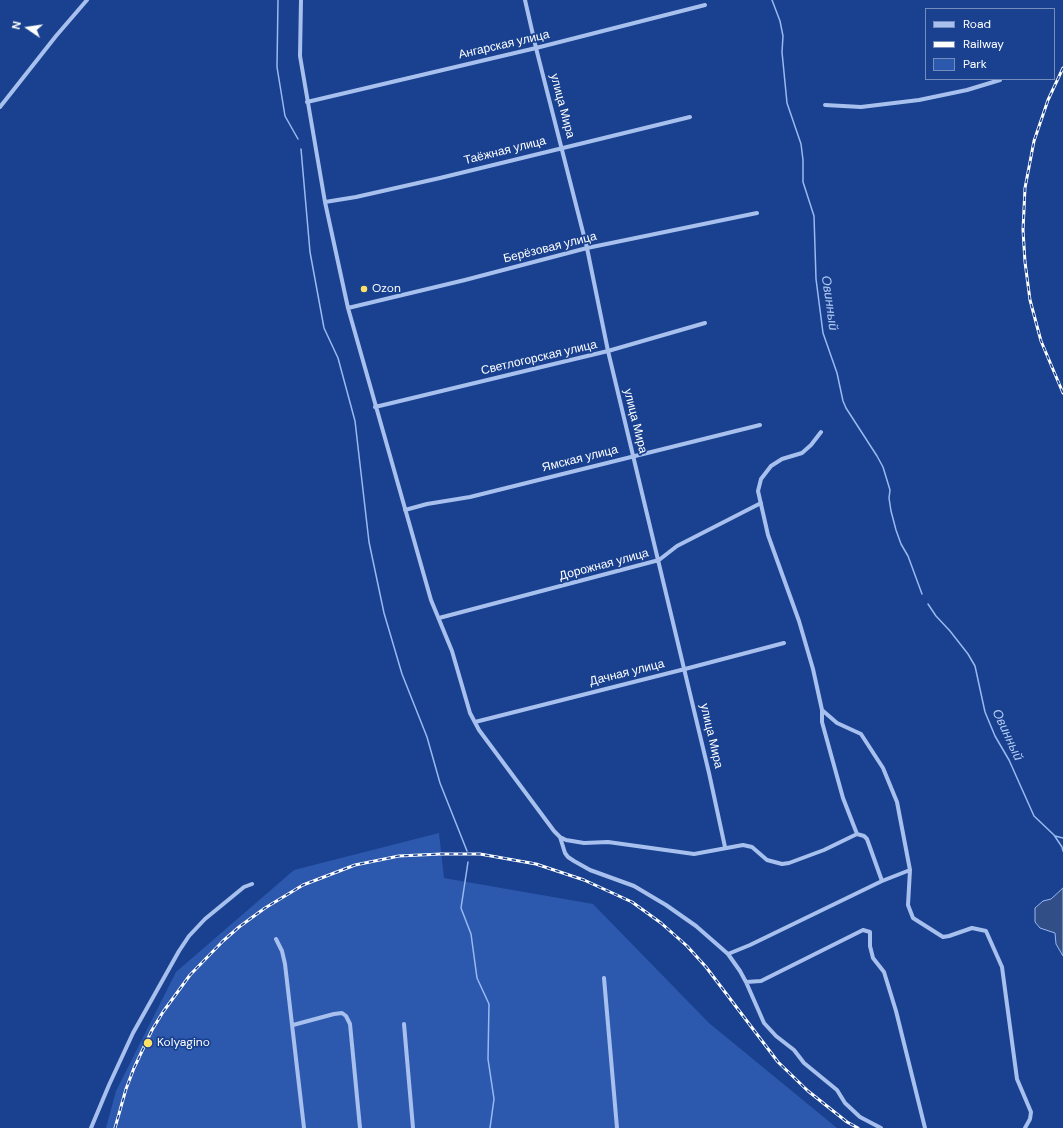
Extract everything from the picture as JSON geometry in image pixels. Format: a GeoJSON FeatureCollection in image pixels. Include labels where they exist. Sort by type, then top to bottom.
{"type":"FeatureCollection","features":[{"type":"Feature","properties":{"kind":"street"},"geometry":{"type":"LineString","coordinates":[[0,107],[56,36],[87,0]]}},
{"type":"Feature","properties":{"kind":"street"},"geometry":{"type":"LineString","coordinates":[[301,0],[300,56],[307,102],[324,202],[348,308],[431,600],[452,651],[470,713],[479,730],[554,831],[560,837],[573,842],[608,842],[694,854],[725,847],[748,845],[757,850],[767,860],[778,863],[789,863],[824,850],[857,834],[864,836],[867,840],[882,881]]}},
{"type":"Feature","properties":{"kind":"street","name":"улица Мира"},"geometry":{"type":"LineString","coordinates":[[525,0],[588,248],[608,352],[685,669],[725,847]]}},
{"type":"Feature","properties":{"kind":"street","name":"Ангарская улица"},"geometry":{"type":"LineString","coordinates":[[307,102],[536,48],[705,5]]}},
{"type":"Feature","properties":{"kind":"street"},"geometry":{"type":"LineString","coordinates":[[825,105],[861,107],[919,100],[967,90],[1000,80]]}},
{"type":"Feature","properties":{"kind":"street","name":"Таёжная улица"},"geometry":{"type":"LineString","coordinates":[[324,202],[425,181],[690,117]]}},
{"type":"Feature","properties":{"kind":"street","name":"Берёзовая улица"},"geometry":{"type":"LineString","coordinates":[[348,308],[465,280],[588,248],[757,213]]}},
{"type":"Feature","properties":{"kind":"street","name":"Светлогорская улица"},"geometry":{"type":"LineString","coordinates":[[375,407],[608,352],[705,323]]}},
{"type":"Feature","properties":{"kind":"street","name":"Ямская улица"},"geometry":{"type":"LineString","coordinates":[[405,510],[427,504],[470,497],[760,425]]}},
{"type":"Feature","properties":{"kind":"street"},"geometry":{"type":"LineString","coordinates":[[821,432],[812,445],[802,454],[782,459],[772,466],[761,479],[758,491],[768,535],[799,621],[813,669],[822,710],[822,722],[844,798],[857,834]]}},
{"type":"Feature","properties":{"kind":"street","name":"Дорожная улица"},"geometry":{"type":"LineString","coordinates":[[439,618],[659,560],[677,546],[761,503]]}},
{"type":"Feature","properties":{"kind":"street","name":"Дачная улица"},"geometry":{"type":"LineString","coordinates":[[475,722],[784,643]]}},
{"type":"Feature","properties":{"kind":"street"},"geometry":{"type":"LineString","coordinates":[[822,710],[837,723],[861,734],[883,768],[897,802],[910,870],[908,905],[913,918],[943,937],[972,928],[986,931],[1002,968],[1009,1030],[1017,1079],[1031,1112],[1030,1119],[1025,1128]]}},
{"type":"Feature","properties":{"kind":"street"},"geometry":{"type":"LineString","coordinates":[[560,837],[568,857],[585,868],[634,886],[666,905],[696,926],[728,954],[746,982],[764,1023],[776,1036],[794,1050],[804,1063],[837,1090],[845,1103],[860,1117],[881,1128]]}},
{"type":"Feature","properties":{"kind":"street"},"geometry":{"type":"LineString","coordinates":[[728,954],[750,945],[882,881],[910,870]]}},
{"type":"Feature","properties":{"kind":"street"},"geometry":{"type":"LineString","coordinates":[[91,1128],[133,1033],[179,951],[189,936],[205,919],[244,887],[252,884]]}},
{"type":"Feature","properties":{"kind":"street"},"geometry":{"type":"LineString","coordinates":[[746,982],[761,981],[863,930],[870,932],[870,946],[873,958],[884,972],[896,1011],[924,1128]]}},
{"type":"Feature","properties":{"kind":"street"},"geometry":{"type":"LineString","coordinates":[[276,939],[282,951],[285,964],[304,1128]]}},
{"type":"Feature","properties":{"kind":"street"},"geometry":{"type":"LineString","coordinates":[[604,978],[617,1128]]}},
{"type":"Feature","properties":{"kind":"street"},"geometry":{"type":"LineString","coordinates":[[293,1024],[342,1013],[346,1016],[350,1024],[360,1128]]}},
{"type":"Feature","properties":{"kind":"street"},"geometry":{"type":"LineString","coordinates":[[404,1024],[413,1128]]}},
{"type":"Feature","properties":{"kind":"green space"},"geometry":{"type":"Polygon","coordinates":[[[439,833],[444,878],[593,904],[709,1023],[837,1128],[106,1128],[116,1091],[176,972],[294,870],[439,833]]]}},
{"type":"Feature","properties":{"kind":"shaded area"},"geometry":{"type":"Polygon","coordinates":[[[1063,888],[1063,956],[1056,944],[1055,933],[1040,928],[1035,922],[1035,908],[1043,901],[1051,899],[1063,888]]]}},
{"type":"Feature","properties":{"kind":"waterway"},"geometry":{"type":"LineString","coordinates":[[278,0],[277,67],[285,116],[298,139]]}},
{"type":"Feature","properties":{"kind":"waterway","name":"Овинный"},"geometry":{"type":"LineString","coordinates":[[772,0],[780,21],[783,36],[782,52],[787,103],[801,144],[803,182],[814,216],[816,279],[823,333],[837,373],[846,408],[883,467],[890,490],[889,498],[896,530],[901,544],[908,556],[922,594]]}},
{"type":"Feature","properties":{"kind":"waterway"},"geometry":{"type":"LineString","coordinates":[[301,149],[310,252],[324,328],[338,358],[355,421],[369,542],[384,613],[402,674],[427,737],[440,783],[467,851]]}},
{"type":"Feature","properties":{"kind":"waterway","name":"Овинный"},"geometry":{"type":"LineString","coordinates":[[928,604],[936,616],[968,654],[975,666],[985,712],[995,736],[1009,760],[1034,816],[1054,835],[1063,851]]}},
{"type":"Feature","properties":{"kind":"waterway","name":"Овинный"},"geometry":{"type":"LineString","coordinates":[[1055,836],[1063,838]]}},
{"type":"Feature","properties":{"kind":"waterway"},"geometry":{"type":"LineString","coordinates":[[468,862],[461,908],[471,934],[477,978],[489,1004],[488,1059],[494,1099],[490,1128]]}},
{"type":"Feature","properties":{"kind":"railway"},"geometry":{"type":"LineString","coordinates":[[1063,68],[1048,100],[1034,141],[1025,188],[1023,230],[1030,300],[1041,341],[1063,393]]}},
{"type":"Feature","properties":{"kind":"railway"},"geometry":{"type":"LineString","coordinates":[[115,1128],[126,1089],[134,1068],[152,1030],[163,1012],[190,975],[239,927],[265,908],[303,885],[355,865],[399,856],[441,854],[480,854],[536,864],[584,880],[632,902],[661,923],[687,946],[706,967],[778,1062],[808,1091],[847,1122],[858,1128]]}},
{"type":"Feature","properties":{"kind":"place","name":"Ozon"},"geometry":{"type":"Point","coordinates":[364,289]}},
{"type":"Feature","properties":{"kind":"place","name":"Kolyagino"},"geometry":{"type":"Point","coordinates":[148,1043]}}]}
